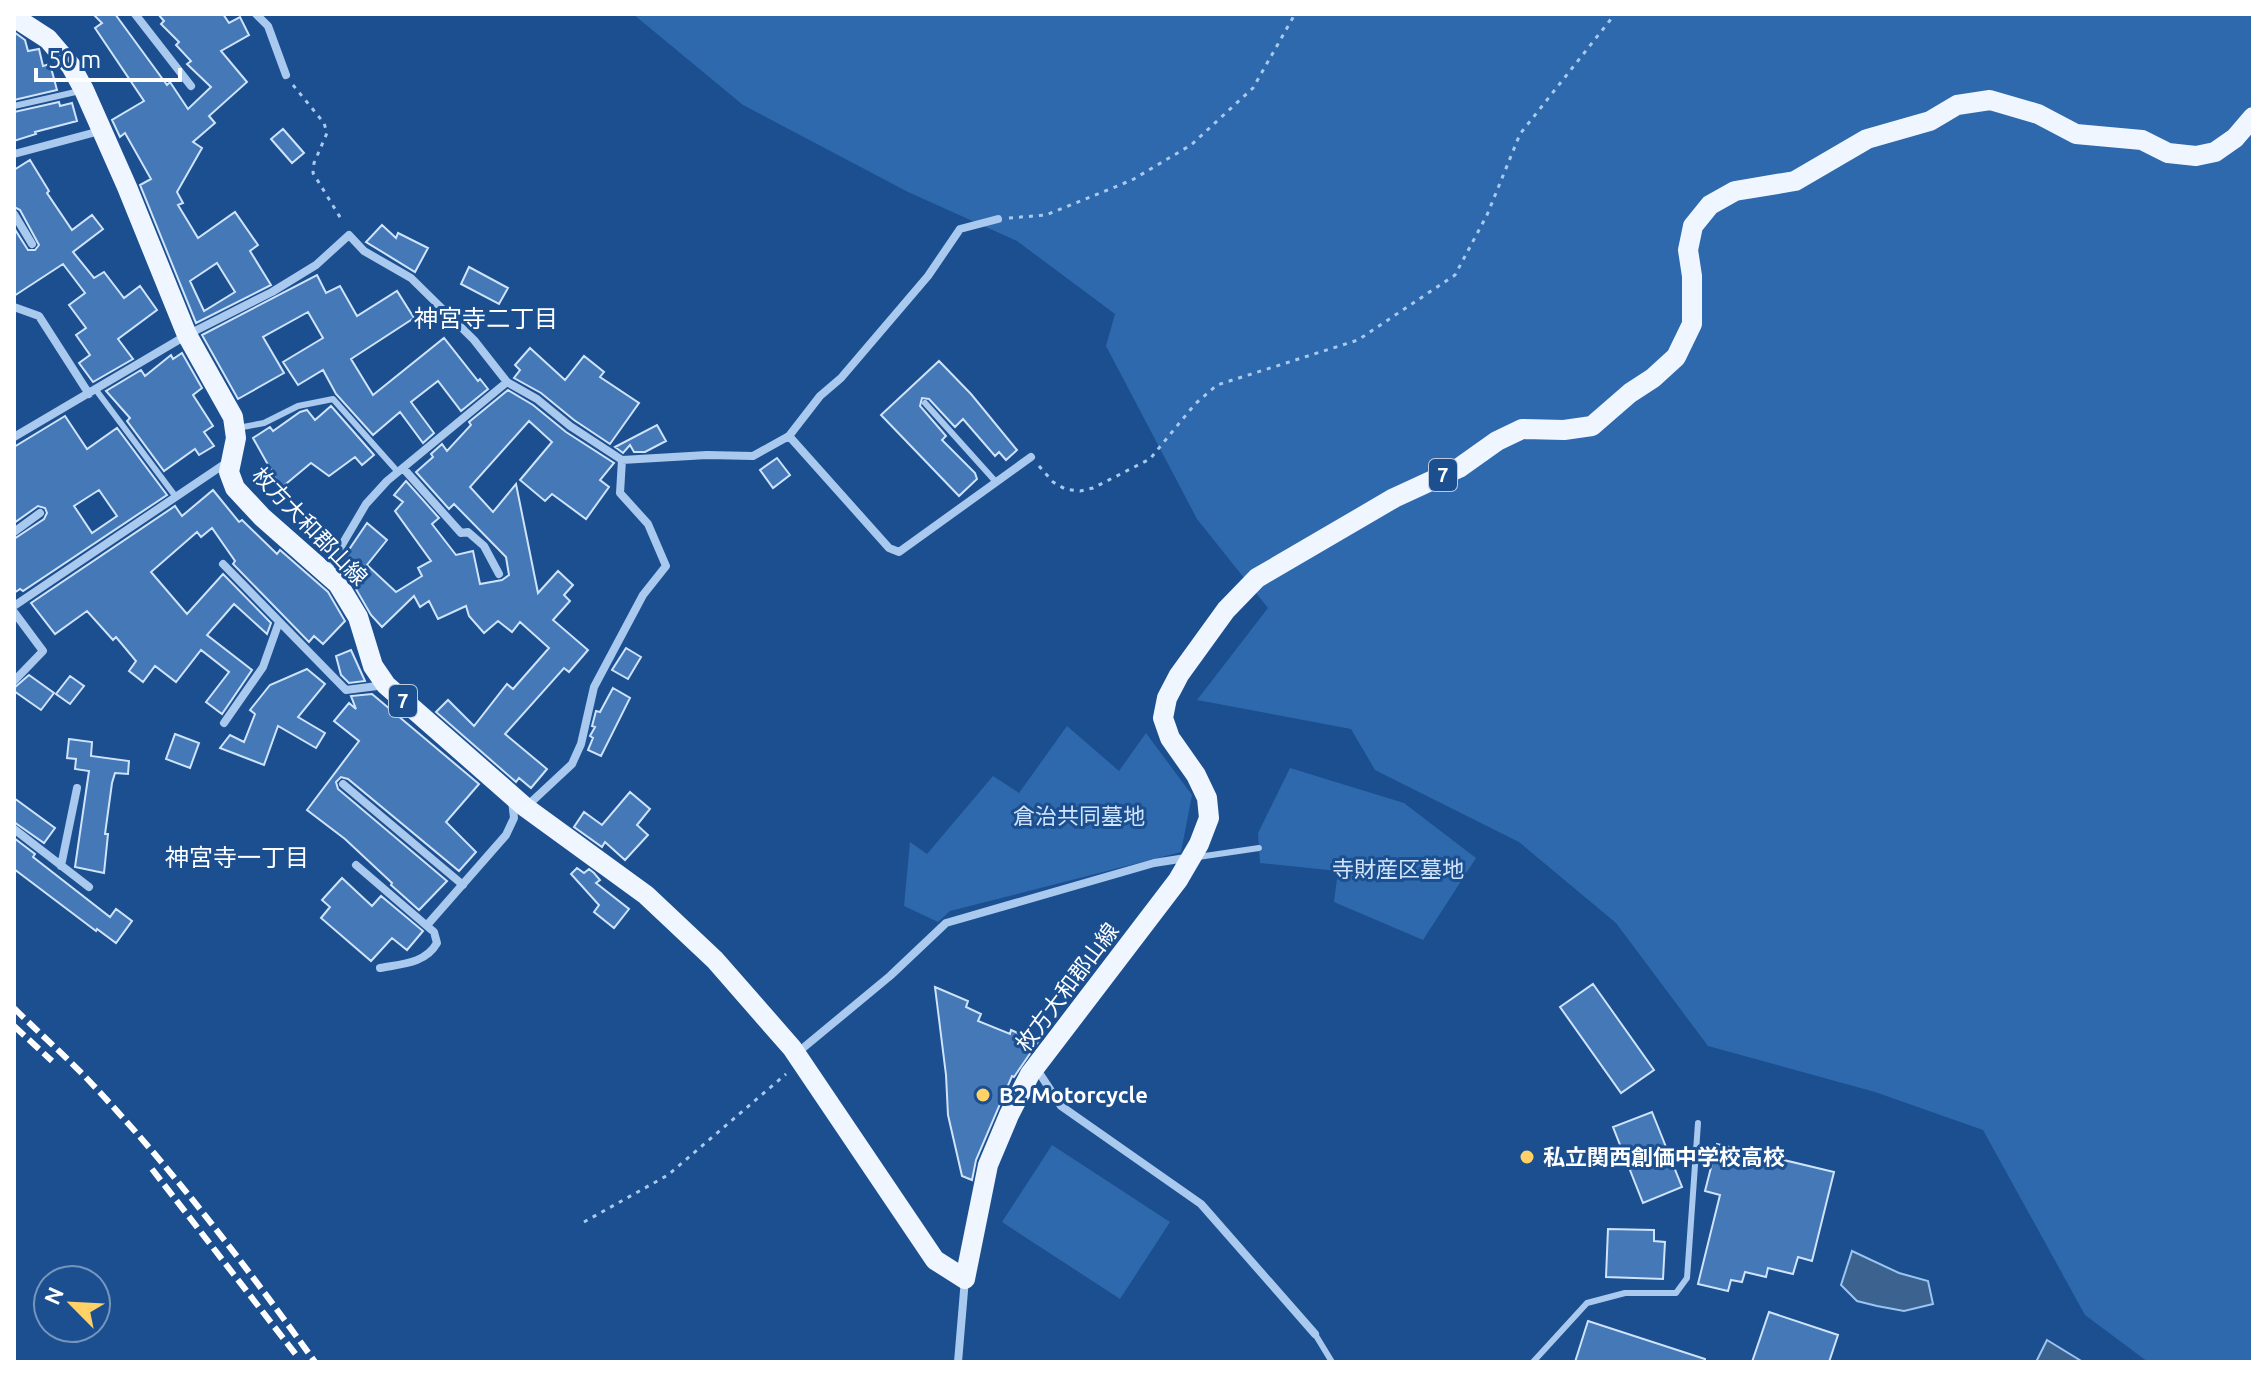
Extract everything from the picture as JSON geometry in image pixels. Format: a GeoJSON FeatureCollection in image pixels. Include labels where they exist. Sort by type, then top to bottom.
{"type":"FeatureCollection","features":[{"type":"Feature","properties":{"kind":"main road"},"geometry":{"type":"LineString","coordinates":[[14,17],[48,39],[71,66],[84,90],[187,335],[224,398],[235,429]]}},
{"type":"Feature","properties":{"kind":"main road","name":"枚方大和郡山線"},"geometry":{"type":"LineString","coordinates":[[235,429],[229,472],[235,488],[262,517],[338,584],[350,601],[373,666],[386,685],[518,802],[646,895],[715,960],[799,1057],[935,1260],[965,1279],[988,1165],[1009,1115],[1036,1068],[1178,880],[1209,818],[1207,798],[1196,775],[1170,738],[1163,718],[1167,698],[1179,675],[1226,610],[1257,578],[1394,498],[1459,468],[1497,441],[1522,429],[1564,430],[1592,426],[1630,393],[1653,378],[1676,357],[1692,324],[1692,276],[1688,250],[1693,226],[1710,205],[1735,191],[1795,181],[1867,139],[1930,121],[1957,105],[1990,100],[2038,114],[2076,134],[2142,140],[2168,153],[2196,156],[2215,152],[2235,138],[2253,117]]}},
{"type":"Feature","properties":{"kind":"street"},"geometry":{"type":"LineString","coordinates":[[135,14],[191,86]]}},
{"type":"Feature","properties":{"kind":"street"},"geometry":{"type":"LineString","coordinates":[[256,14],[268,26],[286,75]]}},
{"type":"Feature","properties":{"kind":"street"},"geometry":{"type":"LineString","coordinates":[[14,154],[101,131]]}},
{"type":"Feature","properties":{"kind":"street"},"geometry":{"type":"LineString","coordinates":[[14,214],[32,244]]}},
{"type":"Feature","properties":{"kind":"street"},"geometry":{"type":"LineString","coordinates":[[14,437],[187,335],[272,292],[316,265],[349,235],[364,251],[411,278],[474,340],[507,382],[537,399],[570,426],[622,460],[707,455],[753,456],[789,436],[820,396],[841,378],[928,276],[960,229],[998,219]]}},
{"type":"Feature","properties":{"kind":"street"},"geometry":{"type":"LineString","coordinates":[[14,307],[39,316],[92,392]]}},
{"type":"Feature","properties":{"kind":"street"},"geometry":{"type":"LineString","coordinates":[[326,573],[366,504],[400,470],[507,382]]}},
{"type":"Feature","properties":{"kind":"street"},"geometry":{"type":"LineString","coordinates":[[789,436],[889,548],[899,552],[1031,457]]}},
{"type":"Feature","properties":{"kind":"street"},"geometry":{"type":"LineString","coordinates":[[14,681],[43,651],[14,609],[230,460]]}},
{"type":"Feature","properties":{"kind":"street"},"geometry":{"type":"LineString","coordinates":[[428,924],[506,835],[518,802],[572,764],[581,744],[594,687],[643,595],[666,566],[648,524],[620,493],[622,460]]}},
{"type":"Feature","properties":{"kind":"street"},"geometry":{"type":"LineString","coordinates":[[400,470],[461,533],[468,532],[484,546],[499,574]]}},
{"type":"Feature","properties":{"kind":"street"},"geometry":{"type":"LineString","coordinates":[[14,532],[40,513]]}},
{"type":"Feature","properties":{"kind":"street"},"geometry":{"type":"LineString","coordinates":[[223,564],[346,690],[386,685]]}},
{"type":"Feature","properties":{"kind":"street"},"geometry":{"type":"LineString","coordinates":[[224,723],[263,667],[279,622]]}},
{"type":"Feature","properties":{"kind":"street"},"geometry":{"type":"LineString","coordinates":[[343,784],[463,885]]}},
{"type":"Feature","properties":{"kind":"street"},"geometry":{"type":"LineString","coordinates":[[61,866],[77,788]]}},
{"type":"Feature","properties":{"kind":"street"},"geometry":{"type":"LineString","coordinates":[[14,829],[89,887]]}},
{"type":"Feature","properties":{"kind":"street"},"geometry":{"type":"LineString","coordinates":[[799,1057],[946,923],[1154,863],[1191,858]]}},
{"type":"Feature","properties":{"kind":"street"},"geometry":{"type":"LineString","coordinates":[[356,865],[428,924],[437,943],[431,953],[420,960],[380,968]]}},
{"type":"Feature","properties":{"kind":"street"},"geometry":{"type":"LineString","coordinates":[[1036,1068],[1061,1106],[1201,1204],[1315,1334]]}},
{"type":"Feature","properties":{"kind":"street"},"geometry":{"type":"LineString","coordinates":[[958,1362],[965,1279]]}},
{"type":"Feature","properties":{"kind":"lane"},"geometry":{"type":"LineString","coordinates":[[14,106],[84,90]]}},
{"type":"Feature","properties":{"kind":"lane"},"geometry":{"type":"LineString","coordinates":[[92,392],[176,497]]}},
{"type":"Feature","properties":{"kind":"lane"},"geometry":{"type":"LineString","coordinates":[[235,429],[264,423],[298,406],[333,399],[400,470]]}},
{"type":"Feature","properties":{"kind":"lane"},"geometry":{"type":"LineString","coordinates":[[925,403],[996,482]]}},
{"type":"Feature","properties":{"kind":"lane"},"geometry":{"type":"LineString","coordinates":[[1191,858],[1259,848]]}},
{"type":"Feature","properties":{"kind":"lane"},"geometry":{"type":"LineString","coordinates":[[1533,1362],[1587,1303],[1625,1293],[1676,1293],[1687,1278],[1698,1123]]}},
{"type":"Feature","properties":{"kind":"lane"},"geometry":{"type":"LineString","coordinates":[[1315,1334],[1332,1362]]}},
{"type":"Feature","properties":{"kind":"path"},"geometry":{"type":"LineString","coordinates":[[998,219],[1046,215],[1132,180],[1191,145],[1253,88],[1295,14]]}},
{"type":"Feature","properties":{"kind":"path"},"geometry":{"type":"LineString","coordinates":[[1031,457],[1053,482],[1065,489],[1080,491],[1093,488],[1150,459],[1195,404],[1217,385],[1358,340],[1455,275],[1487,215],[1520,134],[1615,14]]}},
{"type":"Feature","properties":{"kind":"path"},"geometry":{"type":"LineString","coordinates":[[286,75],[324,123],[327,133],[313,173],[338,211],[349,235]]}},
{"type":"Feature","properties":{"kind":"path"},"geometry":{"type":"LineString","coordinates":[[584,1222],[668,1175],[799,1057]]}},
{"type":"Feature","properties":{"kind":"green space"},"geometry":{"type":"Polygon","coordinates":[[[633,14],[2253,14],[2253,1362],[2148,1362],[2085,1315],[1983,1130],[1875,1092],[1708,1046],[1616,923],[1519,842],[1375,770],[1351,729],[1197,700],[1268,608],[1197,519],[1106,346],[1115,314],[1017,241],[908,192],[743,105],[633,14]]]}},
{"type":"Feature","properties":{"kind":"green space","name":"倉治共同墓地"},"geometry":{"type":"Polygon","coordinates":[[[1067,726],[1119,771],[1146,733],[1192,795],[1181,852],[950,911],[938,922],[904,906],[910,842],[927,854],[993,776],[1019,793],[1067,726]]]}},
{"type":"Feature","properties":{"kind":"green space","name":"寺財産区墓地"},"geometry":{"type":"Polygon","coordinates":[[[1290,768],[1404,803],[1476,858],[1423,940],[1334,902],[1338,871],[1260,863],[1258,833],[1290,768]]]}},
{"type":"Feature","properties":{"kind":"green space"},"geometry":{"type":"Polygon","coordinates":[[[1052,1145],[1170,1222],[1120,1299],[1002,1222],[1052,1145]]]}},
{"type":"Feature","properties":{"kind":"shaded area"},"geometry":{"type":"Polygon","coordinates":[[[1852,1251],[1899,1273],[1928,1281],[1933,1304],[1904,1311],[1857,1301],[1841,1285],[1852,1251]]]}},
{"type":"Feature","properties":{"kind":"shaded area"},"geometry":{"type":"Polygon","coordinates":[[[2047,1340],[2083,1362],[2036,1362],[2047,1340]]]}},
{"type":"Feature","properties":{"kind":"building"},"geometry":{"type":"Polygon","coordinates":[[[93,14],[115,14],[188,109],[211,87],[187,64],[191,61],[176,45],[179,42],[161,24],[164,21],[158,14],[223,14],[229,23],[240,17],[249,35],[221,51],[247,82],[209,116],[215,123],[193,142],[202,148],[177,192],[183,203],[178,205],[198,238],[235,212],[258,245],[250,251],[271,285],[196,323],[140,185],[151,179],[125,133],[120,137],[112,120],[144,101],[95,28],[102,23],[93,14]],[[217,263],[190,281],[204,311],[235,292],[217,263]]]}},
{"type":"Feature","properties":{"kind":"building"},"geometry":{"type":"Polygon","coordinates":[[[14,32],[25,40],[28,51],[39,49],[43,66],[50,64],[57,90],[14,100],[14,32]]]}},
{"type":"Feature","properties":{"kind":"building"},"geometry":{"type":"Polygon","coordinates":[[[59,102],[60,106],[72,103],[77,121],[14,141],[14,112],[59,102]]]}},
{"type":"Feature","properties":{"kind":"building"},"geometry":{"type":"Polygon","coordinates":[[[283,129],[304,153],[292,163],[271,139],[283,129]]]}},
{"type":"Feature","properties":{"kind":"building"},"geometry":{"type":"Polygon","coordinates":[[[30,160],[49,191],[47,193],[72,230],[92,215],[103,229],[73,252],[94,278],[104,272],[124,298],[140,286],[157,310],[118,339],[133,359],[93,382],[79,363],[90,355],[76,335],[86,328],[69,305],[85,293],[63,264],[14,296],[14,228],[28,250],[35,250],[39,245],[20,210],[14,207],[14,170],[30,160]]]}},
{"type":"Feature","properties":{"kind":"building"},"geometry":{"type":"Polygon","coordinates":[[[382,225],[396,238],[398,233],[428,248],[415,272],[366,242],[382,225]]]}},
{"type":"Feature","properties":{"kind":"building"},"geometry":{"type":"Polygon","coordinates":[[[469,267],[508,288],[499,304],[461,284],[469,267]]]}},
{"type":"Feature","properties":{"kind":"building"},"geometry":{"type":"Polygon","coordinates":[[[317,275],[326,293],[340,286],[357,316],[397,291],[414,318],[351,359],[373,395],[444,338],[488,389],[461,411],[438,381],[411,402],[434,433],[423,443],[400,412],[373,435],[336,394],[323,370],[298,385],[283,362],[323,338],[308,312],[263,337],[284,373],[238,399],[202,335],[317,275]]]}},
{"type":"Feature","properties":{"kind":"building"},"geometry":{"type":"Polygon","coordinates":[[[530,348],[565,380],[584,356],[604,372],[600,377],[639,403],[610,444],[541,393],[514,378],[520,370],[515,365],[530,348]]]}},
{"type":"Feature","properties":{"kind":"building"},"geometry":{"type":"Polygon","coordinates":[[[182,353],[202,388],[193,395],[213,426],[204,432],[214,446],[199,455],[195,449],[164,471],[127,421],[130,418],[106,391],[141,370],[145,376],[171,355],[173,359],[182,353]]]}},
{"type":"Feature","properties":{"kind":"building"},"geometry":{"type":"Polygon","coordinates":[[[939,361],[1017,450],[1006,460],[999,452],[995,456],[963,419],[955,427],[929,399],[922,398],[920,406],[946,436],[942,440],[975,473],[977,479],[959,496],[881,415],[939,361]]]}},
{"type":"Feature","properties":{"kind":"building"},"geometry":{"type":"Polygon","coordinates":[[[508,390],[614,463],[600,480],[609,487],[586,519],[552,494],[545,501],[520,480],[552,442],[529,421],[470,487],[493,512],[516,484],[538,593],[558,571],[573,585],[564,595],[570,601],[553,620],[588,650],[569,672],[564,668],[505,734],[547,769],[531,788],[519,778],[516,782],[436,712],[448,700],[474,726],[507,684],[513,689],[549,648],[520,622],[512,632],[498,621],[484,633],[469,616],[466,606],[438,619],[429,601],[420,607],[414,596],[382,627],[371,615],[349,577],[338,566],[367,523],[387,540],[367,565],[396,592],[422,576],[418,568],[431,561],[395,511],[403,502],[394,495],[406,481],[439,518],[432,524],[456,555],[473,551],[480,584],[502,580],[509,575],[506,557],[454,504],[449,509],[416,472],[442,444],[447,451],[471,425],[469,422],[508,390]]]}},
{"type":"Feature","properties":{"kind":"building"},"geometry":{"type":"Polygon","coordinates":[[[331,406],[374,455],[362,465],[355,457],[329,476],[311,463],[281,488],[253,438],[270,427],[273,431],[300,412],[307,410],[315,420],[331,406]]]}},
{"type":"Feature","properties":{"kind":"building"},"geometry":{"type":"Polygon","coordinates":[[[65,416],[87,449],[117,428],[167,495],[23,591],[20,589],[14,593],[14,539],[44,519],[47,513],[45,508],[38,506],[14,523],[14,447],[65,416]],[[99,490],[74,506],[92,533],[117,516],[99,490]]]}},
{"type":"Feature","properties":{"kind":"building"},"geometry":{"type":"Polygon","coordinates":[[[657,425],[666,441],[645,452],[634,452],[630,445],[623,453],[615,447],[657,425]]]}},
{"type":"Feature","properties":{"kind":"building"},"geometry":{"type":"Polygon","coordinates":[[[777,458],[790,475],[773,488],[760,470],[777,458]]]}},
{"type":"Feature","properties":{"kind":"building"},"geometry":{"type":"Polygon","coordinates":[[[213,490],[239,522],[242,520],[277,554],[280,550],[328,592],[345,621],[323,644],[314,636],[309,642],[233,564],[235,561],[212,528],[201,537],[197,532],[151,572],[187,614],[223,574],[271,623],[267,634],[234,604],[207,635],[252,670],[222,714],[206,702],[229,672],[201,650],[176,682],[155,666],[143,682],[129,671],[136,661],[116,637],[113,640],[87,611],[55,634],[31,603],[175,506],[182,516],[213,490]]]}},
{"type":"Feature","properties":{"kind":"building"},"geometry":{"type":"Polygon","coordinates":[[[626,648],[641,657],[628,679],[612,670],[626,648]]]}},
{"type":"Feature","properties":{"kind":"building"},"geometry":{"type":"Polygon","coordinates":[[[351,650],[365,681],[349,683],[341,675],[336,656],[351,650]]]}},
{"type":"Feature","properties":{"kind":"building"},"geometry":{"type":"Polygon","coordinates":[[[307,669],[325,684],[298,717],[325,733],[316,748],[278,726],[264,765],[220,748],[230,735],[244,742],[255,714],[250,710],[270,685],[307,669]]]}},
{"type":"Feature","properties":{"kind":"building"},"geometry":{"type":"Polygon","coordinates":[[[29,675],[54,693],[41,710],[14,691],[29,675]]]}},
{"type":"Feature","properties":{"kind":"building"},"geometry":{"type":"Polygon","coordinates":[[[70,676],[84,686],[70,704],[56,694],[70,676]]]}},
{"type":"Feature","properties":{"kind":"building"},"geometry":{"type":"Polygon","coordinates":[[[613,688],[630,698],[601,756],[588,750],[593,738],[590,736],[595,727],[592,726],[596,711],[600,712],[613,688]]]}},
{"type":"Feature","properties":{"kind":"building"},"geometry":{"type":"Polygon","coordinates":[[[372,694],[479,784],[446,822],[476,852],[459,871],[348,779],[341,777],[336,782],[338,789],[447,881],[419,910],[345,839],[307,810],[359,741],[334,721],[349,703],[356,709],[351,696],[372,694]]]}},
{"type":"Feature","properties":{"kind":"building"},"geometry":{"type":"Polygon","coordinates":[[[175,734],[199,743],[190,768],[166,759],[175,734]]]}},
{"type":"Feature","properties":{"kind":"building"},"geometry":{"type":"Polygon","coordinates":[[[69,739],[92,742],[91,756],[129,761],[128,774],[115,773],[112,783],[105,834],[108,834],[104,873],[75,867],[89,771],[75,769],[76,759],[67,758],[69,739]]]}},
{"type":"Feature","properties":{"kind":"building"},"geometry":{"type":"Polygon","coordinates":[[[630,792],[650,809],[637,825],[648,835],[625,860],[605,842],[602,847],[574,827],[584,812],[602,825],[630,792]]]}},
{"type":"Feature","properties":{"kind":"building"},"geometry":{"type":"Polygon","coordinates":[[[14,798],[55,828],[44,843],[14,822],[14,798]]]}},
{"type":"Feature","properties":{"kind":"building"},"geometry":{"type":"Polygon","coordinates":[[[14,838],[35,854],[33,857],[110,917],[116,909],[132,921],[116,943],[14,869],[14,838]]]}},
{"type":"Feature","properties":{"kind":"building"},"geometry":{"type":"Polygon","coordinates":[[[577,868],[584,873],[589,869],[600,880],[596,883],[629,909],[614,928],[594,912],[599,905],[571,874],[577,868]]]}},
{"type":"Feature","properties":{"kind":"building"},"geometry":{"type":"Polygon","coordinates":[[[342,878],[372,906],[381,896],[423,931],[407,950],[392,938],[371,961],[321,918],[330,907],[322,900],[342,878]]]}},
{"type":"Feature","properties":{"kind":"building"},"geometry":{"type":"Polygon","coordinates":[[[1593,984],[1654,1070],[1621,1093],[1560,1007],[1593,984]]]}},
{"type":"Feature","properties":{"kind":"building"},"geometry":{"type":"Polygon","coordinates":[[[935,987],[968,1001],[966,1007],[981,1014],[978,1021],[1010,1034],[1011,1030],[1038,1042],[1012,1076],[976,1160],[972,1180],[962,1176],[948,1115],[935,987]]]}},
{"type":"Feature","properties":{"kind":"building"},"geometry":{"type":"Polygon","coordinates":[[[1652,1112],[1682,1187],[1643,1203],[1613,1127],[1652,1112]]]}},
{"type":"Feature","properties":{"kind":"building"},"geometry":{"type":"Polygon","coordinates":[[[1717,1144],[1834,1172],[1812,1261],[1798,1257],[1793,1274],[1768,1268],[1766,1277],[1745,1272],[1742,1282],[1731,1280],[1728,1291],[1698,1284],[1720,1195],[1705,1191],[1717,1144]]]}},
{"type":"Feature","properties":{"kind":"building"},"geometry":{"type":"Polygon","coordinates":[[[1608,1229],[1654,1230],[1654,1241],[1665,1242],[1663,1279],[1606,1277],[1608,1229]]]}},
{"type":"Feature","properties":{"kind":"building"},"geometry":{"type":"Polygon","coordinates":[[[1769,1312],[1838,1335],[1829,1362],[1752,1362],[1769,1312]]]}},
{"type":"Feature","properties":{"kind":"building"},"geometry":{"type":"Polygon","coordinates":[[[1588,1321],[1705,1359],[1705,1362],[1575,1362],[1588,1321]]]}},
{"type":"Feature","properties":{"kind":"railway"},"geometry":{"type":"LineString","coordinates":[[14,1008],[83,1075],[181,1185],[315,1362]]}},
{"type":"Feature","properties":{"kind":"railway"},"geometry":{"type":"LineString","coordinates":[[14,1026],[52,1061]]}},
{"type":"Feature","properties":{"kind":"railway"},"geometry":{"type":"LineString","coordinates":[[152,1169],[297,1356]]}},
{"type":"Feature","properties":{"kind":"place","name":"B2 Motorcycle"},"geometry":{"type":"Point","coordinates":[983,1095]}},
{"type":"Feature","properties":{"kind":"place","name":"私立関西創価中学校高校"},"geometry":{"type":"Point","coordinates":[1527,1157]}},
{"type":"Feature","properties":{"kind":"district","name":"神宮寺二丁目"},"geometry":{"type":"Point","coordinates":[486,319]}},
{"type":"Feature","properties":{"kind":"district","name":"神宮寺一丁目"},"geometry":{"type":"Point","coordinates":[237,858]}}]}
